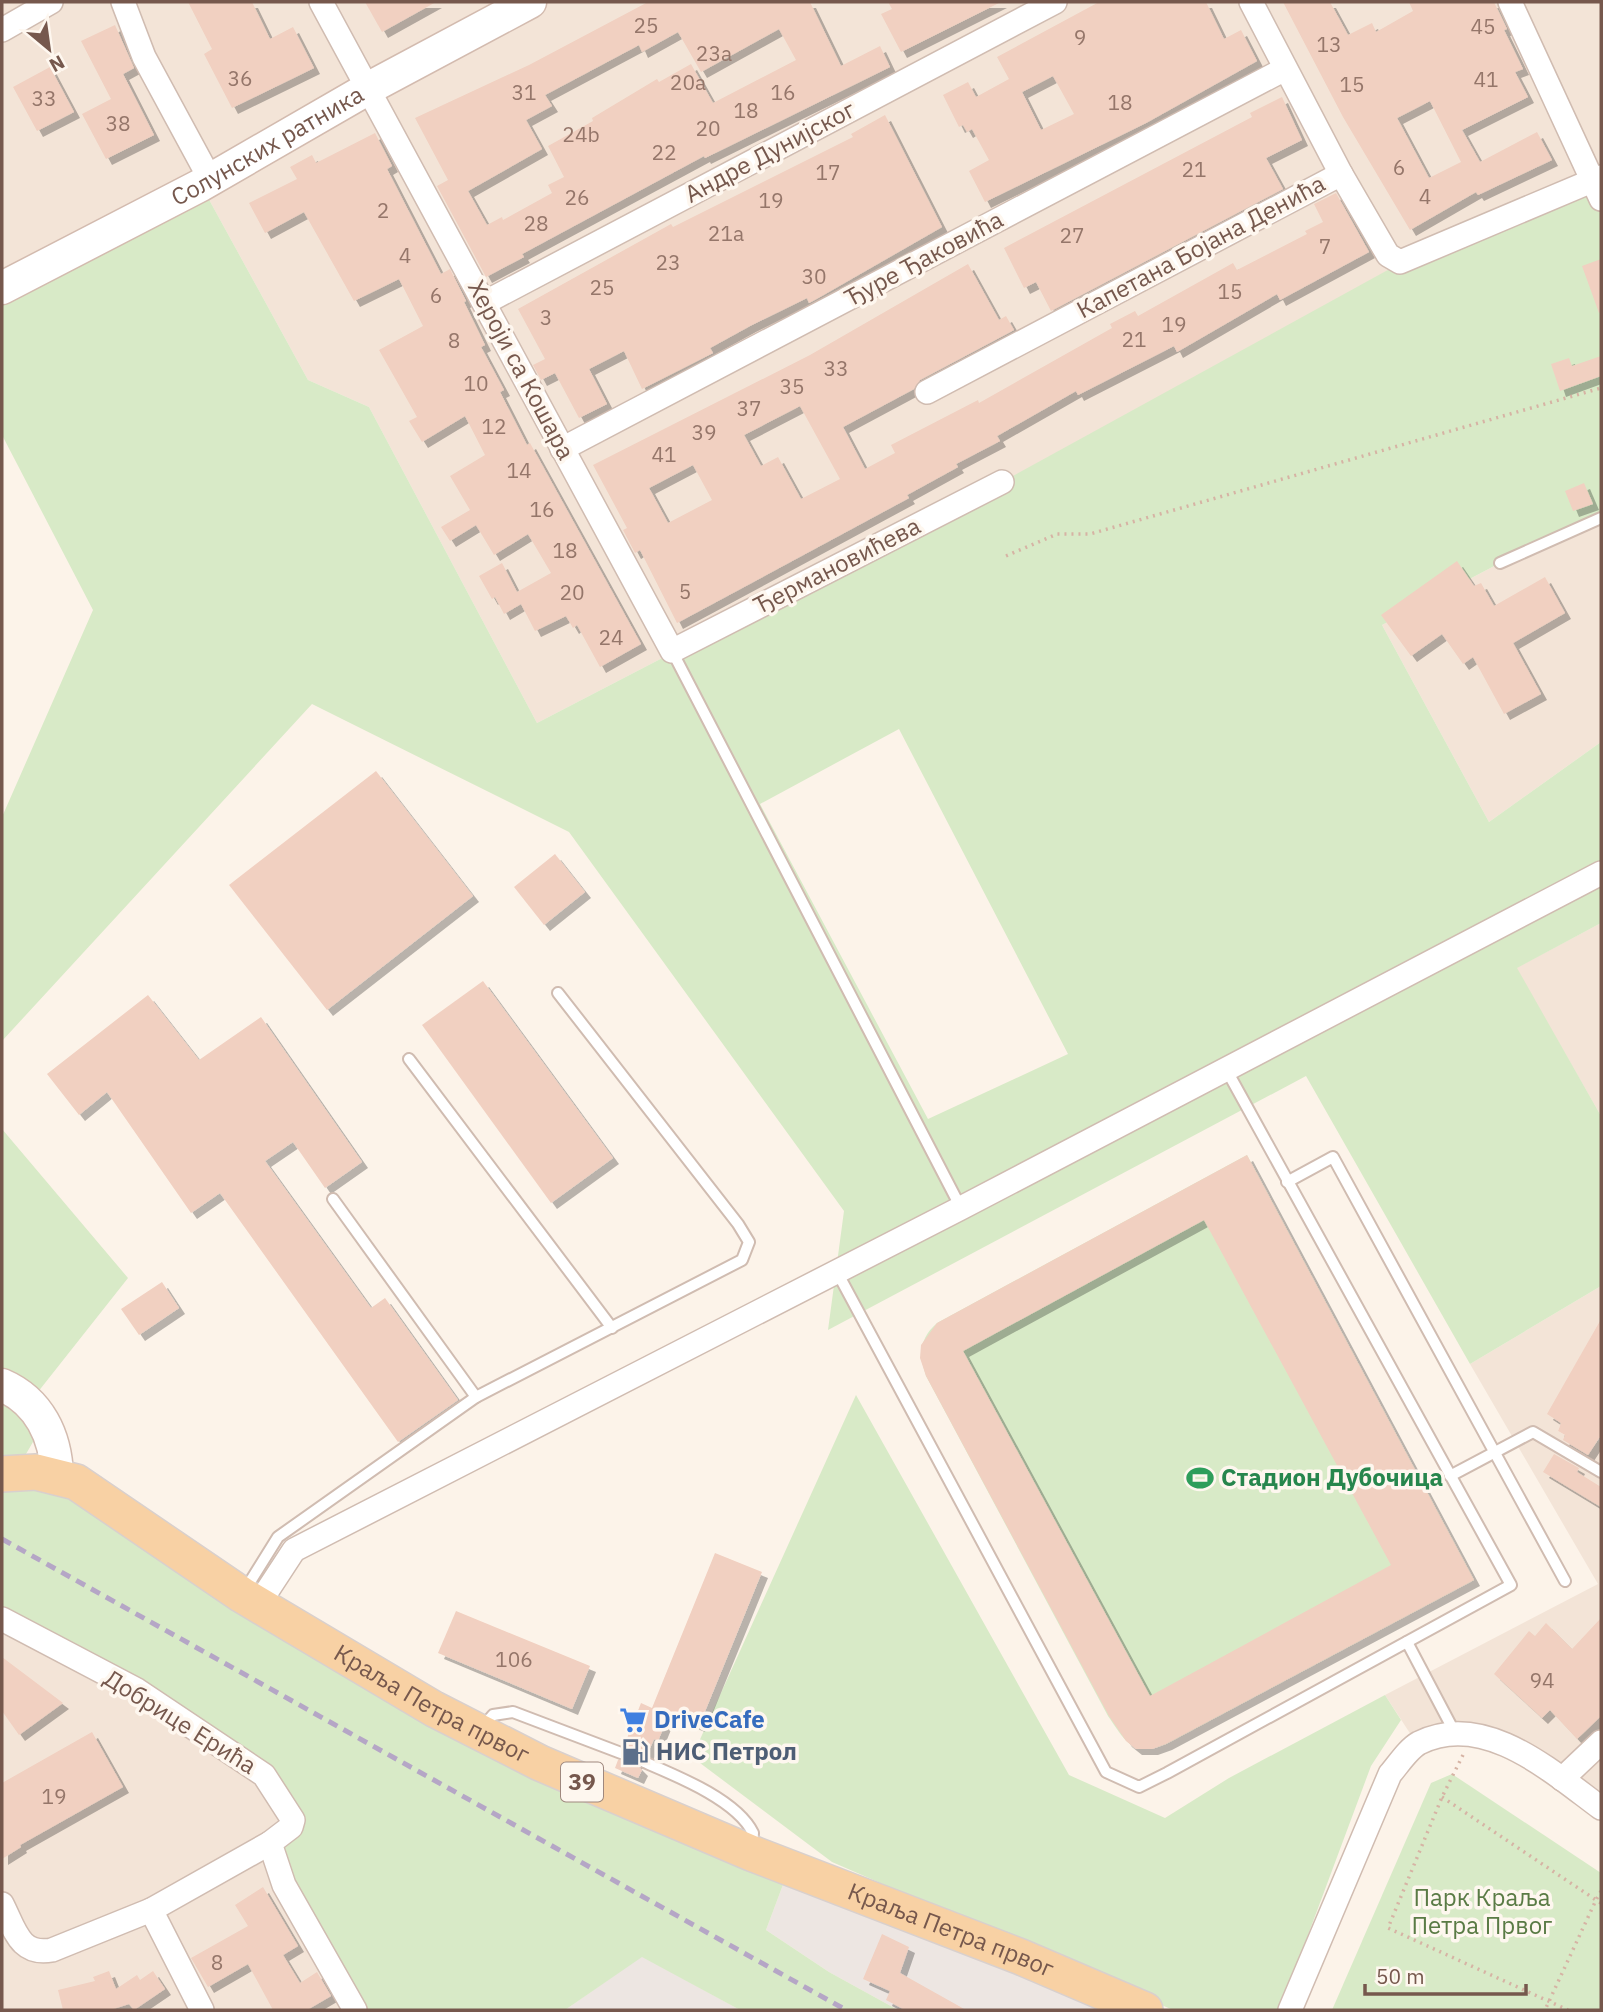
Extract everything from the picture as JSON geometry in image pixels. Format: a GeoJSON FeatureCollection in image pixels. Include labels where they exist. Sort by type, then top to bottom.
{"type":"FeatureCollection","features":[{"type":"Feature","properties":{"kind":"main road","name":"Солунских ратника"},"geometry":{"type":"LineString","coordinates":[[2,288],[210,179],[369,88],[530,2]]}},
{"type":"Feature","properties":{"kind":"main road"},"geometry":{"type":"LineString","coordinates":[[2,1385],[30,1402],[45,1423],[57,1458],[57,1476]]}},
{"type":"Feature","properties":{"kind":"main road","name":"Краља Петра првог"},"geometry":{"type":"LineString","coordinates":[[2,1474],[36,1472],[57,1476],[93,1492],[250,1600],[434,1709],[480,1730],[540,1763],[751,1853],[1021,1957],[1146,2010]]}},
{"type":"Feature","properties":{"kind":"street"},"geometry":{"type":"LineString","coordinates":[[2,30],[51,2]]}},
{"type":"Feature","properties":{"kind":"street"},"geometry":{"type":"LineString","coordinates":[[123,2],[144,57],[210,179]]}},
{"type":"Feature","properties":{"kind":"street","name":"Хероји са Кошара"},"geometry":{"type":"LineString","coordinates":[[321,2],[673,651]]}},
{"type":"Feature","properties":{"kind":"street","name":"Андре Дунијског"},"geometry":{"type":"LineString","coordinates":[[486,302],[1055,2]]}},
{"type":"Feature","properties":{"kind":"street"},"geometry":{"type":"LineString","coordinates":[[1251,2],[1341,174]]}},
{"type":"Feature","properties":{"kind":"street"},"geometry":{"type":"LineString","coordinates":[[1510,2],[1599,185]]}},
{"type":"Feature","properties":{"kind":"street","name":"Ђуре Ђаковића"},"geometry":{"type":"LineString","coordinates":[[562,449],[1285,69]]}},
{"type":"Feature","properties":{"kind":"street","name":"Капетана Бојана Денића"},"geometry":{"type":"LineString","coordinates":[[927,392],[1341,174],[1388,255],[1400,262],[1599,185]]}},
{"type":"Feature","properties":{"kind":"street","name":"Ђермановићева"},"geometry":{"type":"LineString","coordinates":[[673,651],[1002,481]]}},
{"type":"Feature","properties":{"kind":"street"},"geometry":{"type":"LineString","coordinates":[[250,1600],[294,1550],[961,1208],[1601,873]]}},
{"type":"Feature","properties":{"kind":"street","name":"Добрице Ерића"},"geometry":{"type":"LineString","coordinates":[[2,1619],[137,1690],[264,1775],[293,1820],[290,1827],[270,1843]]}},
{"type":"Feature","properties":{"kind":"street"},"geometry":{"type":"LineString","coordinates":[[1290,2010],[1390,1774],[1417,1744],[1465,1734],[1508,1746],[1562,1779],[1601,1808]]}},
{"type":"Feature","properties":{"kind":"street"},"geometry":{"type":"LineString","coordinates":[[1562,1779],[1601,1742]]}},
{"type":"Feature","properties":{"kind":"street"},"geometry":{"type":"LineString","coordinates":[[2,1904],[27,1949],[37,1953],[52,1950],[151,1910],[270,1843],[284,1885],[355,2010]]}},
{"type":"Feature","properties":{"kind":"street"},"geometry":{"type":"LineString","coordinates":[[151,1910],[202,2010]]}},
{"type":"Feature","properties":{"kind":"lane"},"geometry":{"type":"LineString","coordinates":[[1500,563],[1601,518]]}},
{"type":"Feature","properties":{"kind":"lane"},"geometry":{"type":"LineString","coordinates":[[673,651],[961,1208]]}},
{"type":"Feature","properties":{"kind":"lane"},"geometry":{"type":"LineString","coordinates":[[250,1600],[278,1537],[476,1397],[742,1259],[749,1242],[558,993]]}},
{"type":"Feature","properties":{"kind":"lane"},"geometry":{"type":"LineString","coordinates":[[409,1059],[612,1328]]}},
{"type":"Feature","properties":{"kind":"lane"},"geometry":{"type":"LineString","coordinates":[[837,1272],[1105,1773],[1139,1787],[1511,1585],[1226,1069]]}},
{"type":"Feature","properties":{"kind":"lane"},"geometry":{"type":"LineString","coordinates":[[1287,1182],[1332,1157],[1565,1581]]}},
{"type":"Feature","properties":{"kind":"lane"},"geometry":{"type":"LineString","coordinates":[[333,1199],[476,1397]]}},
{"type":"Feature","properties":{"kind":"lane"},"geometry":{"type":"LineString","coordinates":[[1450,1476],[1533,1432],[1601,1472]]}},
{"type":"Feature","properties":{"kind":"lane"},"geometry":{"type":"LineString","coordinates":[[1407,1642],[1465,1734]]}},
{"type":"Feature","properties":{"kind":"lane"},"geometry":{"type":"LineString","coordinates":[[480,1730],[493,1715],[513,1712],[621,1753]]}},
{"type":"Feature","properties":{"kind":"lane"},"geometry":{"type":"LineString","coordinates":[[644,1762],[689,1783],[742,1816],[753,1833],[751,1853]]}},
{"type":"Feature","properties":{"kind":"path"},"geometry":{"type":"LineString","coordinates":[[1006,556],[1057,534],[1090,534],[1601,388]]}},
{"type":"Feature","properties":{"kind":"path"},"geometry":{"type":"LineString","coordinates":[[1465,1734],[1388,1928],[1568,2010]]}},
{"type":"Feature","properties":{"kind":"path"},"geometry":{"type":"LineString","coordinates":[[1442,1797],[1601,1903]]}},
{"type":"Feature","properties":{"kind":"path"},"geometry":{"type":"LineString","coordinates":[[1545,2010],[1601,1891]]}},
{"type":"Feature","properties":{"kind":"shaded area"},"geometry":{"type":"Polygon","coordinates":[[[2,2],[1601,2],[1601,199],[1002,482],[537,723],[369,407],[308,380],[201,185],[2,288],[2,2]]]}},
{"type":"Feature","properties":{"kind":"shaded area"},"geometry":{"type":"Polygon","coordinates":[[[1601,518],[1601,742],[1489,822],[1382,625],[1500,563],[1601,518]]]}},
{"type":"Feature","properties":{"kind":"shaded area"},"geometry":{"type":"Polygon","coordinates":[[[1601,923],[1601,1116],[1516,968],[1601,923]]]}},
{"type":"Feature","properties":{"kind":"shaded area"},"geometry":{"type":"Polygon","coordinates":[[[1601,1286],[1601,1319],[1548,1414],[1561,1423],[1558,1431],[1591,1450],[1598,1441],[1601,1443],[1601,1808],[1508,1746],[1417,1744],[1385,1695],[1598,1584],[1470,1364],[1601,1286]]]}},
{"type":"Feature","properties":{"kind":"shaded area"},"geometry":{"type":"Polygon","coordinates":[[[2,1619],[264,1775],[355,2010],[2,2010],[2,1619]]]}},
{"type":"Feature","properties":{"kind":"shaded area"},"geometry":{"type":"Polygon","coordinates":[[[790,1866],[1145,2010],[898,2010],[829,1972],[766,1930],[790,1866]]]}},
{"type":"Feature","properties":{"kind":"shaded area"},"geometry":{"type":"Polygon","coordinates":[[[642,1956],[740,2010],[565,2010],[642,1956]]]}},
{"type":"Feature","properties":{"kind":"green space"},"geometry":{"type":"Polygon","coordinates":[[[1593,178],[1601,203],[1601,518],[1500,563],[1382,625],[1489,822],[1601,742],[1601,923],[1517,968],[1601,1116],[1601,1286],[1470,1364],[1306,1076],[828,1330],[844,1211],[569,832],[312,704],[2,1041],[2,817],[93,610],[2,435],[2,288],[201,185],[308,380],[369,407],[537,723],[1002,482],[1386,271],[1593,178]],[[899,729],[760,804],[928,1119],[1068,1054],[899,729]]]}},
{"type":"Feature","properties":{"kind":"green space"},"geometry":{"type":"Polygon","coordinates":[[[2,1129],[128,1278],[30,1402],[37,1435],[26,1454],[2,1459],[2,1129]]]}},
{"type":"Feature","properties":{"kind":"green space","name":"Стадион Дубочица"},"geometry":{"type":"Polygon","coordinates":[[[1247,1155],[1474,1580],[1166,1744],[1154,1748],[1137,1748],[1125,1740],[1108,1716],[926,1376],[922,1347],[927,1335],[937,1323],[1247,1155]]]}},
{"type":"Feature","properties":{"kind":"green space"},"geometry":{"type":"Polygon","coordinates":[[[856,1395],[1069,1775],[1165,1818],[1229,1778],[1385,1695],[1401,1720],[1371,1766],[1280,2010],[1173,2010],[832,1862],[692,1757],[856,1395]]]}},
{"type":"Feature","properties":{"kind":"green space"},"geometry":{"type":"Polygon","coordinates":[[[2,1474],[75,1494],[208,1585],[790,1866],[766,1930],[829,1972],[898,2010],[740,2010],[642,1957],[565,2010],[355,2010],[270,1843],[290,1827],[264,1775],[2,1619],[2,1474]]]}},
{"type":"Feature","properties":{"kind":"green space","name":"Парк Краља Петра Првог"},"geometry":{"type":"Polygon","coordinates":[[[1452,1774],[1601,1873],[1601,2010],[1332,2010],[1431,1783],[1452,1774]]]}},
{"type":"Feature","properties":{"kind":"building"},"geometry":{"type":"Polygon","coordinates":[[[188,2],[252,2],[270,39],[293,27],[314,68],[232,108],[204,54],[212,49],[188,2]]]}},
{"type":"Feature","properties":{"kind":"building"},"geometry":{"type":"Polygon","coordinates":[[[365,2],[436,2],[382,32],[365,2]]]}},
{"type":"Feature","properties":{"kind":"building"},"geometry":{"type":"Polygon","coordinates":[[[648,2],[810,2],[841,66],[880,46],[890,67],[705,158],[704,156],[522,254],[524,257],[486,277],[437,186],[448,180],[415,118],[529,65],[648,2]],[[779,29],[701,72],[678,32],[642,52],[639,45],[545,95],[552,106],[526,120],[542,149],[468,191],[487,225],[502,217],[503,220],[552,193],[548,185],[564,177],[548,146],[593,121],[592,118],[657,79],[659,82],[691,64],[713,103],[796,60],[779,29]]]}},
{"type":"Feature","properties":{"kind":"building"},"geometry":{"type":"Polygon","coordinates":[[[888,2],[1001,2],[901,52],[881,14],[892,9],[888,2]]]}},
{"type":"Feature","properties":{"kind":"building"},"geometry":{"type":"Polygon","coordinates":[[[1099,2],[1206,2],[1224,39],[1241,30],[1257,61],[1146,123],[985,202],[969,171],[989,160],[972,129],[967,132],[963,125],[959,127],[943,95],[968,82],[976,97],[1009,79],[997,57],[1099,2]],[[1053,76],[1022,92],[1041,130],[1074,114],[1053,76]]]}},
{"type":"Feature","properties":{"kind":"building"},"geometry":{"type":"Polygon","coordinates":[[[1283,2],[1330,2],[1348,35],[1372,23],[1376,32],[1413,11],[1409,2],[1494,2],[1523,69],[1515,72],[1528,97],[1462,130],[1480,162],[1537,132],[1552,160],[1478,195],[1476,192],[1410,230],[1343,117],[1283,2]],[[1430,101],[1397,118],[1429,178],[1461,162],[1430,101]]]}},
{"type":"Feature","properties":{"kind":"building"},"geometry":{"type":"Polygon","coordinates":[[[115,25],[134,68],[123,74],[154,135],[106,159],[82,114],[111,99],[81,41],[115,25]]]}},
{"type":"Feature","properties":{"kind":"building"},"geometry":{"type":"Polygon","coordinates":[[[50,67],[74,112],[37,131],[13,87],[50,67]]]}},
{"type":"Feature","properties":{"kind":"building"},"geometry":{"type":"Polygon","coordinates":[[[1282,97],[1302,140],[1266,158],[1283,189],[1051,311],[1036,282],[1024,288],[1004,248],[1252,117],[1250,113],[1282,97]]]}},
{"type":"Feature","properties":{"kind":"building"},"geometry":{"type":"Polygon","coordinates":[[[885,115],[942,227],[809,303],[807,298],[750,326],[710,348],[713,353],[642,389],[624,351],[589,369],[607,404],[579,418],[555,373],[541,380],[533,365],[545,359],[518,309],[671,224],[673,227],[853,137],[851,134],[885,115]]]}},
{"type":"Feature","properties":{"kind":"building"},"geometry":{"type":"Polygon","coordinates":[[[375,133],[392,166],[387,169],[441,274],[450,269],[466,301],[464,302],[485,345],[481,347],[504,390],[500,392],[527,445],[530,443],[641,644],[600,667],[577,625],[573,628],[566,616],[535,631],[521,604],[504,614],[479,576],[502,563],[517,592],[551,573],[528,534],[494,555],[476,525],[450,541],[441,527],[470,510],[450,476],[485,455],[465,416],[422,442],[409,421],[417,417],[379,350],[423,326],[399,279],[354,301],[304,212],[265,233],[249,203],[297,179],[290,167],[312,155],[316,163],[375,133]]]}},
{"type":"Feature","properties":{"kind":"building"},"geometry":{"type":"Polygon","coordinates":[[[1336,193],[1369,252],[1280,300],[1277,294],[1177,352],[1174,346],[1078,395],[1076,391],[997,436],[1000,441],[956,464],[958,467],[907,495],[909,498],[677,623],[640,550],[635,553],[623,530],[627,528],[593,465],[810,355],[968,264],[999,320],[1006,316],[1014,330],[920,380],[914,389],[843,427],[865,469],[895,453],[891,445],[978,400],[979,403],[1112,328],[1110,324],[1135,311],[1138,316],[1233,263],[1237,270],[1307,234],[1305,231],[1323,222],[1314,204],[1336,193]],[[800,406],[744,435],[761,466],[778,457],[801,499],[840,479],[800,406]],[[693,465],[649,488],[668,523],[712,500],[693,465]]]}},
{"type":"Feature","properties":{"kind":"building"},"geometry":{"type":"Polygon","coordinates":[[[1601,259],[1601,312],[1599,313],[1582,266],[1601,259]]]}},
{"type":"Feature","properties":{"kind":"building"},"geometry":{"type":"Polygon","coordinates":[[[1601,356],[1601,376],[1560,391],[1551,364],[1569,358],[1572,366],[1601,356]]]}},
{"type":"Feature","properties":{"kind":"building"},"geometry":{"type":"Polygon","coordinates":[[[1584,483],[1593,504],[1573,511],[1565,491],[1584,483]]]}},
{"type":"Feature","properties":{"kind":"building"},"geometry":{"type":"Polygon","coordinates":[[[1457,561],[1474,586],[1481,583],[1494,606],[1545,577],[1565,613],[1513,643],[1541,694],[1504,714],[1473,657],[1463,664],[1442,634],[1411,656],[1381,615],[1457,561]]]}},
{"type":"Feature","properties":{"kind":"building"},"geometry":{"type":"Polygon","coordinates":[[[376,771],[473,896],[327,1010],[229,885],[376,771]]]}},
{"type":"Feature","properties":{"kind":"building"},"geometry":{"type":"Polygon","coordinates":[[[555,854],[585,892],[544,925],[514,887],[555,854]]]}},
{"type":"Feature","properties":{"kind":"building"},"geometry":{"type":"Polygon","coordinates":[[[483,981],[613,1158],[551,1203],[422,1025],[483,981]]]}},
{"type":"Feature","properties":{"kind":"building"},"geometry":{"type":"Polygon","coordinates":[[[148,995],[199,1060],[261,1017],[362,1162],[325,1188],[293,1142],[265,1161],[371,1308],[385,1298],[458,1400],[398,1442],[220,1193],[191,1213],[107,1092],[79,1115],[47,1074],[148,995]]]}},
{"type":"Feature","properties":{"kind":"building"},"geometry":{"type":"Polygon","coordinates":[[[1247,1155],[1474,1580],[1166,1744],[1152,1749],[1136,1749],[1126,1741],[1109,1716],[926,1376],[920,1358],[921,1345],[937,1323],[1247,1155]],[[1204,1220],[963,1351],[1150,1696],[1391,1565],[1204,1220]]]}},
{"type":"Feature","properties":{"kind":"building"},"geometry":{"type":"Polygon","coordinates":[[[162,1282],[179,1308],[139,1335],[121,1309],[162,1282]]]}},
{"type":"Feature","properties":{"kind":"building"},"geometry":{"type":"Polygon","coordinates":[[[1601,1319],[1601,1435],[1588,1455],[1563,1440],[1565,1435],[1558,1431],[1561,1423],[1547,1414],[1601,1319]]]}},
{"type":"Feature","properties":{"kind":"building"},"geometry":{"type":"Polygon","coordinates":[[[1554,1454],[1579,1468],[1577,1472],[1601,1487],[1601,1507],[1543,1472],[1554,1454]]]}},
{"type":"Feature","properties":{"kind":"building"},"geometry":{"type":"Polygon","coordinates":[[[715,1553],[762,1572],[699,1726],[669,1714],[658,1741],[654,1739],[647,1755],[637,1758],[636,1764],[642,1770],[638,1778],[615,1768],[618,1760],[628,1756],[624,1746],[641,1703],[652,1708],[715,1553]]]}},
{"type":"Feature","properties":{"kind":"building"},"geometry":{"type":"Polygon","coordinates":[[[456,1611],[590,1666],[572,1709],[438,1653],[456,1611]]]}},
{"type":"Feature","properties":{"kind":"building"},"geometry":{"type":"Polygon","coordinates":[[[1601,1618],[1601,1716],[1577,1739],[1550,1710],[1542,1718],[1494,1674],[1529,1631],[1535,1636],[1546,1623],[1572,1649],[1601,1618]]]}},
{"type":"Feature","properties":{"kind":"building"},"geometry":{"type":"Polygon","coordinates":[[[2,1657],[63,1703],[19,1735],[2,1711],[2,1657]]]}},
{"type":"Feature","properties":{"kind":"building"},"geometry":{"type":"Polygon","coordinates":[[[92,1732],[123,1787],[20,1845],[21,1847],[2,1859],[2,1783],[92,1732]]]}},
{"type":"Feature","properties":{"kind":"building"},"geometry":{"type":"Polygon","coordinates":[[[263,1887],[298,1946],[283,1955],[300,1983],[317,1972],[331,1996],[307,2010],[273,2010],[248,1964],[208,1987],[191,1958],[248,1926],[235,1905],[263,1887]]]}},
{"type":"Feature","properties":{"kind":"building"},"geometry":{"type":"Polygon","coordinates":[[[882,1934],[909,1947],[900,1973],[966,2010],[905,2010],[886,2000],[890,1991],[863,1979],[882,1934]]]}},
{"type":"Feature","properties":{"kind":"building"},"geometry":{"type":"Polygon","coordinates":[[[109,1971],[116,1989],[137,1975],[140,1980],[153,1971],[165,1989],[134,2010],[129,2004],[110,2010],[63,2010],[58,1990],[95,1981],[93,1977],[109,1971]]]}},
{"type":"Feature","properties":{"kind":"railway"},"geometry":{"type":"LineString","coordinates":[[2,1539],[846,2010]]}},
{"type":"Feature","properties":{"kind":"place","name":"Стадион Дубочица"},"geometry":{"type":"Point","coordinates":[1200,1478]}},
{"type":"Feature","properties":{"kind":"place","name":"DriveCafe"},"geometry":{"type":"Point","coordinates":[633,1720]}},
{"type":"Feature","properties":{"kind":"place","name":"НИС Петрол"},"geometry":{"type":"Point","coordinates":[635,1752]}}]}
